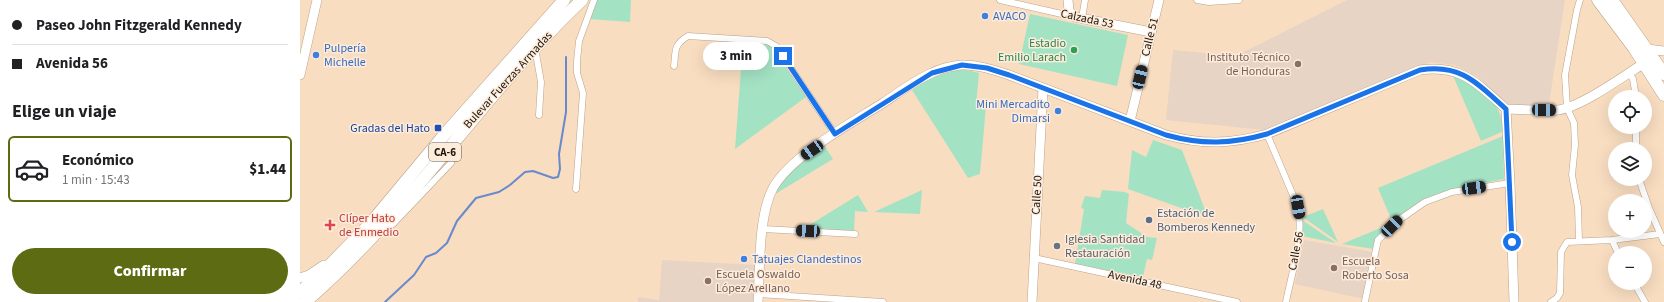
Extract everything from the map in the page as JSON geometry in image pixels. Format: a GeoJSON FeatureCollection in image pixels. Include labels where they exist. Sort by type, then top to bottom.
{"type":"FeatureCollection","features":[{"type":"Feature","properties":{"kind":"highway","name":"Bulevar Fuerzas Armadas"},"geometry":{"type":"LineString","coordinates":[[300,292],[322,273],[370,224],[445,134],[564,0]]}},
{"type":"Feature","properties":{"kind":"highway","name":"Bulevar Fuerzas Armadas"},"geometry":{"type":"LineString","coordinates":[[305,302],[330,281],[380,230],[458,136],[535,48],[582,0]]}},
{"type":"Feature","properties":{"kind":"highway"},"geometry":{"type":"LineString","coordinates":[[1598,0],[1644,63],[1664,95]]}},
{"type":"Feature","properties":{"kind":"highway"},"geometry":{"type":"LineString","coordinates":[[1612,0],[1661,70]]}},
{"type":"Feature","properties":{"kind":"street"},"geometry":{"type":"LineString","coordinates":[[300,75],[317,0]]}},
{"type":"Feature","properties":{"kind":"street"},"geometry":{"type":"LineString","coordinates":[[576,190],[583,93],[577,73],[577,61],[579,41],[594,0]]}},
{"type":"Feature","properties":{"kind":"street","name":"Calzada 53"},"geometry":{"type":"LineString","coordinates":[[1000,0],[1079,18],[1151,32]]}},
{"type":"Feature","properties":{"kind":"street"},"geometry":{"type":"LineString","coordinates":[[1068,0],[1069,11],[1079,18],[1085,0]]}},
{"type":"Feature","properties":{"kind":"street","name":"Calle 51"},"geometry":{"type":"LineString","coordinates":[[1130,121],[1159,0]]}},
{"type":"Feature","properties":{"kind":"street"},"geometry":{"type":"LineString","coordinates":[[1197,0],[1209,2],[1239,0]]}},
{"type":"Feature","properties":{"kind":"street"},"geometry":{"type":"LineString","coordinates":[[1579,240],[1578,207],[1572,175],[1574,123],[1567,108],[1565,75],[1580,0]]}},
{"type":"Feature","properties":{"kind":"street"},"geometry":{"type":"LineString","coordinates":[[674,66],[676,45],[679,41],[688,36],[772,42],[835,134]]}},
{"type":"Feature","properties":{"kind":"street"},"geometry":{"type":"LineString","coordinates":[[535,48],[541,82],[538,115]]}},
{"type":"Feature","properties":{"kind":"street"},"geometry":{"type":"LineString","coordinates":[[1647,49],[1663,51],[1661,70]]}},
{"type":"Feature","properties":{"kind":"street"},"geometry":{"type":"LineString","coordinates":[[883,302],[759,298],[763,229],[767,202],[773,188],[785,172],[803,156],[932,73],[962,65],[987,68],[1166,135],[1202,142],[1227,142],[1267,134],[1420,70],[1434,68],[1448,69],[1470,78],[1506,109],[1557,110],[1567,108],[1596,93],[1644,63]]}},
{"type":"Feature","properties":{"kind":"street"},"geometry":{"type":"LineString","coordinates":[[1629,73],[1633,79],[1635,90]]}},
{"type":"Feature","properties":{"kind":"street","name":"Calle 50"},"geometry":{"type":"LineString","coordinates":[[1032,302],[1043,88]]}},
{"type":"Feature","properties":{"kind":"street"},"geometry":{"type":"LineString","coordinates":[[1506,109],[1514,302]]}},
{"type":"Feature","properties":{"kind":"street","name":"Calle 56"},"geometry":{"type":"LineString","coordinates":[[1267,134],[1298,207],[1300,217],[1301,230],[1286,302]]}},
{"type":"Feature","properties":{"kind":"street"},"geometry":{"type":"LineString","coordinates":[[380,230],[393,224],[450,163]]}},
{"type":"Feature","properties":{"kind":"street"},"geometry":{"type":"LineString","coordinates":[[1365,301],[1378,240],[1399,220],[1425,202],[1452,192],[1510,183]]}},
{"type":"Feature","properties":{"kind":"street"},"geometry":{"type":"LineString","coordinates":[[1641,186],[1664,242]]}},
{"type":"Feature","properties":{"kind":"street"},"geometry":{"type":"LineString","coordinates":[[763,229],[855,234]]}},
{"type":"Feature","properties":{"kind":"street"},"geometry":{"type":"LineString","coordinates":[[1551,302],[1557,298],[1560,293],[1561,252],[1568,242],[1579,240],[1612,240],[1660,234]]}},
{"type":"Feature","properties":{"kind":"street"},"geometry":{"type":"LineString","coordinates":[[1612,240],[1615,246]]}},
{"type":"Feature","properties":{"kind":"street"},"geometry":{"type":"LineString","coordinates":[[300,278],[309,275],[342,253]]}},
{"type":"Feature","properties":{"kind":"street","name":"Avenida 48"},"geometry":{"type":"LineString","coordinates":[[1034,258],[1237,302]]}},
{"type":"Feature","properties":{"kind":"street"},"geometry":{"type":"LineString","coordinates":[[1638,290],[1645,302]]}},
{"type":"Feature","properties":{"kind":"shaded area","name":"Instituto Técnico de Honduras"},"geometry":{"type":"Polygon","coordinates":[[[1347,0],[1565,0],[1548,110],[1508,104],[1478,77],[1455,65],[1430,62],[1265,130],[1166,120],[1173,50],[1236,56],[1347,0]]]}},
{"type":"Feature","properties":{"kind":"shaded area","name":"Escuela Roberto Sosa"},"geometry":{"type":"Polygon","coordinates":[[[1304,240],[1373,252],[1364,299],[1295,284],[1304,240]]]}},
{"type":"Feature","properties":{"kind":"shaded area","name":"Escuela Oswaldo López Arellano"},"geometry":{"type":"Polygon","coordinates":[[[662,260],[756,265],[756,302],[638,302],[638,297],[659,300],[662,260]]]}},
{"type":"Feature","properties":{"kind":"green space"},"geometry":{"type":"Polygon","coordinates":[[[597,0],[631,0],[630,22],[589,19],[597,0]]]}},
{"type":"Feature","properties":{"kind":"green space","name":"Estadio Emilio Larach"},"geometry":{"type":"Polygon","coordinates":[[[1030,14],[1128,35],[1117,86],[1019,64],[1030,14]]]}},
{"type":"Feature","properties":{"kind":"green space"},"geometry":{"type":"Polygon","coordinates":[[[743,42],[770,45],[806,97],[735,149],[743,42]]]}},
{"type":"Feature","properties":{"kind":"green space"},"geometry":{"type":"Polygon","coordinates":[[[962,69],[979,73],[976,105],[986,106],[980,174],[968,178],[912,90],[933,77],[962,69]]]}},
{"type":"Feature","properties":{"kind":"green space"},"geometry":{"type":"Polygon","coordinates":[[[1451,71],[1463,76],[1494,102],[1500,114],[1504,131],[1481,141],[1451,71]]]}},
{"type":"Feature","properties":{"kind":"green space"},"geometry":{"type":"Polygon","coordinates":[[[1503,136],[1504,179],[1453,189],[1424,199],[1392,221],[1378,188],[1503,136]]]}},
{"type":"Feature","properties":{"kind":"green space"},"geometry":{"type":"Polygon","coordinates":[[[1153,140],[1182,150],[1207,215],[1184,209],[1128,189],[1132,150],[1146,157],[1153,140]]]}},
{"type":"Feature","properties":{"kind":"green space"},"geometry":{"type":"Polygon","coordinates":[[[824,145],[833,159],[772,196],[788,173],[824,145]]]}},
{"type":"Feature","properties":{"kind":"green space"},"geometry":{"type":"Polygon","coordinates":[[[922,190],[920,214],[874,212],[922,190]]]}},
{"type":"Feature","properties":{"kind":"green space"},"geometry":{"type":"Polygon","coordinates":[[[1102,190],[1125,192],[1129,194],[1126,223],[1147,237],[1157,238],[1152,260],[1147,259],[1143,277],[1075,264],[1084,209],[1081,208],[1085,196],[1100,198],[1102,190]]]}},
{"type":"Feature","properties":{"kind":"green space"},"geometry":{"type":"Polygon","coordinates":[[[858,195],[868,212],[855,211],[854,232],[803,229],[858,195]]]}},
{"type":"Feature","properties":{"kind":"green space"},"geometry":{"type":"Polygon","coordinates":[[[1323,209],[1338,242],[1303,217],[1323,209]]]}},
{"type":"Feature","properties":{"kind":"green space"},"geometry":{"type":"Polygon","coordinates":[[[1302,220],[1336,243],[1302,236],[1302,220]]]}},
{"type":"Feature","properties":{"kind":"green space"},"geometry":{"type":"Polygon","coordinates":[[[1390,224],[1391,226],[1374,249],[1342,244],[1390,224]]]}},
{"type":"Feature","properties":{"kind":"waterway"},"geometry":{"type":"LineString","coordinates":[[385,302],[414,275],[426,257],[436,253],[447,243],[457,221],[476,198],[499,192],[525,172],[533,171],[553,178],[558,177],[560,169],[559,154],[566,112],[566,57]]}},
{"type":"Feature","properties":{"kind":"place","name":"AVACO"},"geometry":{"type":"Point","coordinates":[985,16]}},
{"type":"Feature","properties":{"kind":"place","name":"Estadio Emilio Larach"},"geometry":{"type":"Point","coordinates":[1074,50]}},
{"type":"Feature","properties":{"kind":"place","name":"Pulpería Michelle"},"geometry":{"type":"Point","coordinates":[316,55]}},
{"type":"Feature","properties":{"kind":"place","name":"Instituto Técnico de Honduras"},"geometry":{"type":"Point","coordinates":[1298,64]}},
{"type":"Feature","properties":{"kind":"place","name":"Mini Mercadito Dimarsi"},"geometry":{"type":"Point","coordinates":[1058,111]}},
{"type":"Feature","properties":{"kind":"place","name":"Gradas del Hato"},"geometry":{"type":"Point","coordinates":[438,128]}},
{"type":"Feature","properties":{"kind":"place","name":"Estación de Bomberos Kennedy"},"geometry":{"type":"Point","coordinates":[1149,220]}},
{"type":"Feature","properties":{"kind":"place","name":"Clíper Hato de Enmedio"},"geometry":{"type":"Point","coordinates":[330,225]}},
{"type":"Feature","properties":{"kind":"place","name":"Iglesia Santidad Restauración"},"geometry":{"type":"Point","coordinates":[1057,246]}},
{"type":"Feature","properties":{"kind":"place","name":"Tatuajes Clandestinos"},"geometry":{"type":"Point","coordinates":[744,259]}},
{"type":"Feature","properties":{"kind":"place","name":"Escuela Roberto Sosa"},"geometry":{"type":"Point","coordinates":[1334,268]}},
{"type":"Feature","properties":{"kind":"place","name":"Escuela Oswaldo López Arellano"},"geometry":{"type":"Point","coordinates":[708,281]}},
{"type":"Feature","properties":{"kind":"route"},"geometry":{"type":"LineString","coordinates":[[783,56],[835,134],[932,73],[962,65],[987,68],[1009,75],[1166,135],[1191,141],[1208,142],[1227,142],[1267,134],[1420,70],[1434,68],[1448,69],[1470,78],[1506,109],[1512,242]]}}]}
